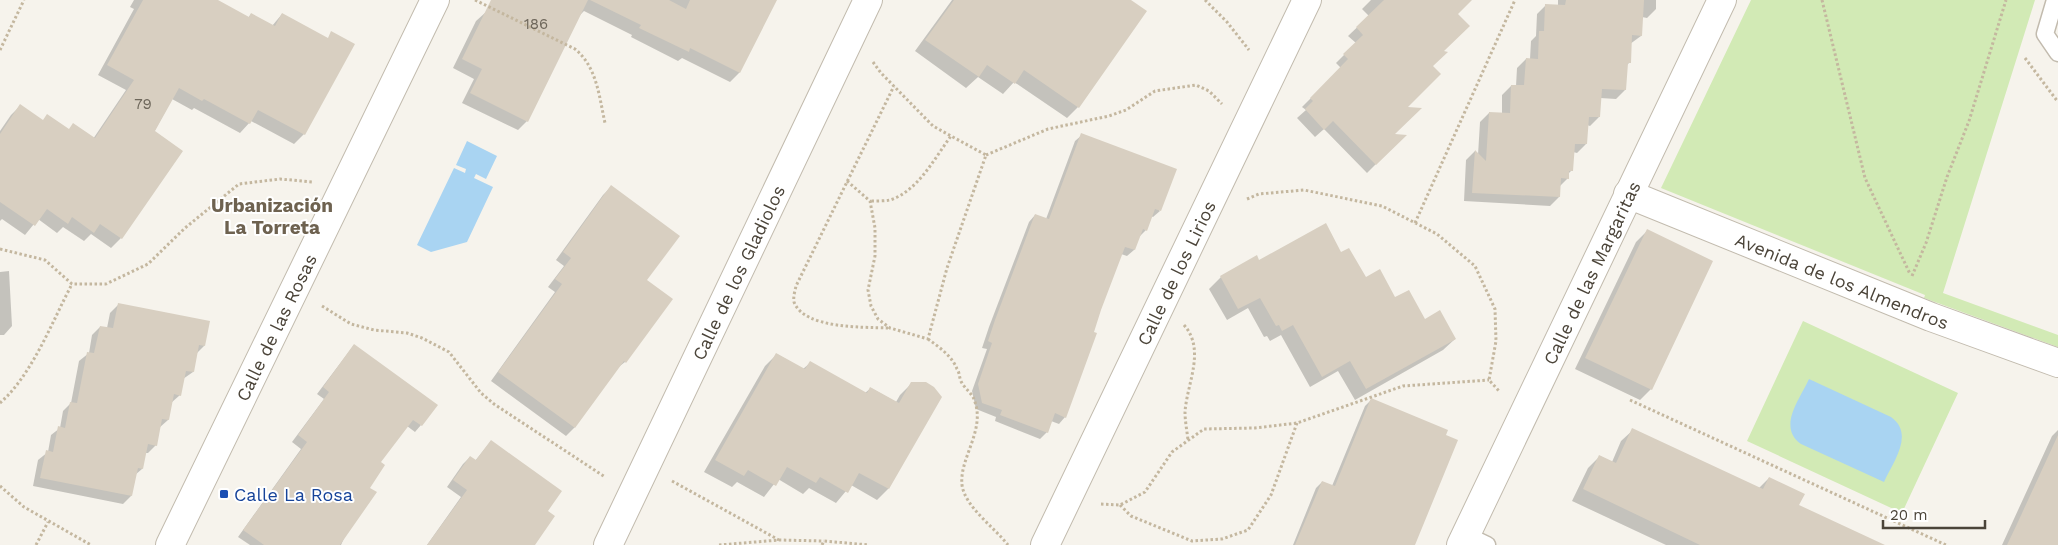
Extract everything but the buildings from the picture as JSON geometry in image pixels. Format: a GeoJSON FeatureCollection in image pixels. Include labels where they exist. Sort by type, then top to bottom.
{"type":"FeatureCollection","features":[{"type":"Feature","properties":{"kind":"street","name":"Calle de las Rosas"},"geometry":{"type":"LineString","coordinates":[[170,545],[435,0]]}},
{"type":"Feature","properties":{"kind":"street","name":"Calle de los Gladiolos"},"geometry":{"type":"LineString","coordinates":[[608,545],[868,0]]}},
{"type":"Feature","properties":{"kind":"street","name":"Calle de los Lirios"},"geometry":{"type":"LineString","coordinates":[[1045,545],[1308,0]]}},
{"type":"Feature","properties":{"kind":"street","name":"Calle de las Margaritas"},"geometry":{"type":"LineString","coordinates":[[1471,542],[1628,194],[1722,0]]}},
{"type":"Feature","properties":{"kind":"street","name":"Avenida de los Almendros"},"geometry":{"type":"LineString","coordinates":[[1628,194],[1931,317],[2058,363]]}},
{"type":"Feature","properties":{"kind":"lane"},"geometry":{"type":"LineString","coordinates":[[2055,0],[2045,34],[2058,53]]}},
{"type":"Feature","properties":{"kind":"path"},"geometry":{"type":"LineString","coordinates":[[0,50],[24,0]]}},
{"type":"Feature","properties":{"kind":"path"},"geometry":{"type":"LineString","coordinates":[[475,0],[575,49],[583,55],[594,73],[605,123]]}},
{"type":"Feature","properties":{"kind":"path"},"geometry":{"type":"LineString","coordinates":[[1205,0],[1227,22],[1253,56]]}},
{"type":"Feature","properties":{"kind":"path"},"geometry":{"type":"LineString","coordinates":[[1415,223],[1515,0]]}},
{"type":"Feature","properties":{"kind":"path"},"geometry":{"type":"LineString","coordinates":[[1822,0],[1865,178],[1912,277],[1969,121],[2006,0]]}},
{"type":"Feature","properties":{"kind":"path"},"geometry":{"type":"LineString","coordinates":[[2025,58],[2058,102]]}},
{"type":"Feature","properties":{"kind":"path"},"geometry":{"type":"LineString","coordinates":[[928,339],[947,268],[986,155],[1048,129],[1109,116],[1126,110],[1155,90],[1196,85],[1210,91],[1228,109]]}},
{"type":"Feature","properties":{"kind":"path"},"geometry":{"type":"LineString","coordinates":[[986,155],[933,126],[894,86],[796,286],[794,300],[801,313],[812,319],[844,325],[890,328],[928,339],[946,354],[956,366],[961,382],[972,395],[977,408],[975,433],[962,475],[962,485],[965,494],[977,511],[1008,545]]}},
{"type":"Feature","properties":{"kind":"path"},"geometry":{"type":"LineString","coordinates":[[870,202],[889,200],[904,193],[913,186],[951,136]]}},
{"type":"Feature","properties":{"kind":"path"},"geometry":{"type":"LineString","coordinates":[[0,248],[45,260],[72,284],[106,284],[148,264],[185,228],[239,184],[280,179],[308,181],[318,184]]}},
{"type":"Feature","properties":{"kind":"path"},"geometry":{"type":"LineString","coordinates":[[847,181],[870,202],[875,228],[875,256],[868,290],[871,306],[878,319],[890,328]]}},
{"type":"Feature","properties":{"kind":"path"},"geometry":{"type":"LineString","coordinates":[[1244,200],[1259,194],[1304,190],[1382,206],[1437,234],[1474,266],[1495,309],[1496,341],[1489,380]]}},
{"type":"Feature","properties":{"kind":"path"},"geometry":{"type":"LineString","coordinates":[[0,403],[29,368],[72,284]]}},
{"type":"Feature","properties":{"kind":"path"},"geometry":{"type":"LineString","coordinates":[[315,302],[351,324],[374,330],[407,333],[422,338],[449,352],[481,393],[494,404],[610,480]]}},
{"type":"Feature","properties":{"kind":"path"},"geometry":{"type":"LineString","coordinates":[[1180,321],[1190,332],[1196,351],[1185,413],[1188,440]]}},
{"type":"Feature","properties":{"kind":"path"},"geometry":{"type":"LineString","coordinates":[[1489,380],[1505,398]]}},
{"type":"Feature","properties":{"kind":"path"},"geometry":{"type":"LineString","coordinates":[[1092,504],[1120,505],[1145,492],[1172,452],[1204,429],[1254,428],[1297,423],[1403,386],[1489,380]]}},
{"type":"Feature","properties":{"kind":"path"},"geometry":{"type":"LineString","coordinates":[[1630,400],[1946,545]]}},
{"type":"Feature","properties":{"kind":"path"},"geometry":{"type":"LineString","coordinates":[[1120,505],[1131,516],[1192,541],[1222,539],[1248,530],[1271,494],[1297,423]]}},
{"type":"Feature","properties":{"kind":"path"},"geometry":{"type":"LineString","coordinates":[[666,478],[779,540]]}},
{"type":"Feature","properties":{"kind":"path"},"geometry":{"type":"LineString","coordinates":[[0,486],[24,507],[91,545]]}},
{"type":"Feature","properties":{"kind":"path"},"geometry":{"type":"LineString","coordinates":[[36,545],[48,522]]}},
{"type":"Feature","properties":{"kind":"path"},"geometry":{"type":"LineString","coordinates":[[719,545],[779,540],[869,545]]}},
{"type":"Feature","properties":{"kind":"green space"},"geometry":{"type":"Polygon","coordinates":[[[1751,0],[2035,0],[1943,293],[2058,335],[2058,347],[1924,298],[1925,295],[1661,188],[1751,0]]]}},
{"type":"Feature","properties":{"kind":"green space"},"geometry":{"type":"Polygon","coordinates":[[[1803,321],[1958,393],[1902,513],[1747,441],[1803,321]]]}},
{"type":"Feature","properties":{"kind":"water"},"geometry":{"type":"Polygon","coordinates":[[[467,141],[497,156],[486,179],[476,174],[474,178],[493,187],[467,242],[431,252],[417,245],[454,168],[465,173],[466,169],[456,165],[467,141]]]}},
{"type":"Feature","properties":{"kind":"water"},"geometry":{"type":"Polygon","coordinates":[[[1809,379],[1891,417],[1898,424],[1902,440],[1884,482],[1801,444],[1794,437],[1791,429],[1793,413],[1809,379]]]}},
{"type":"Feature","properties":{"kind":"place","name":"Calle La Rosa"},"geometry":{"type":"Point","coordinates":[224,494]}},
{"type":"Feature","properties":{"kind":"district","name":"Urbanización La Torreta"},"geometry":{"type":"Point","coordinates":[272,216]}}]}
